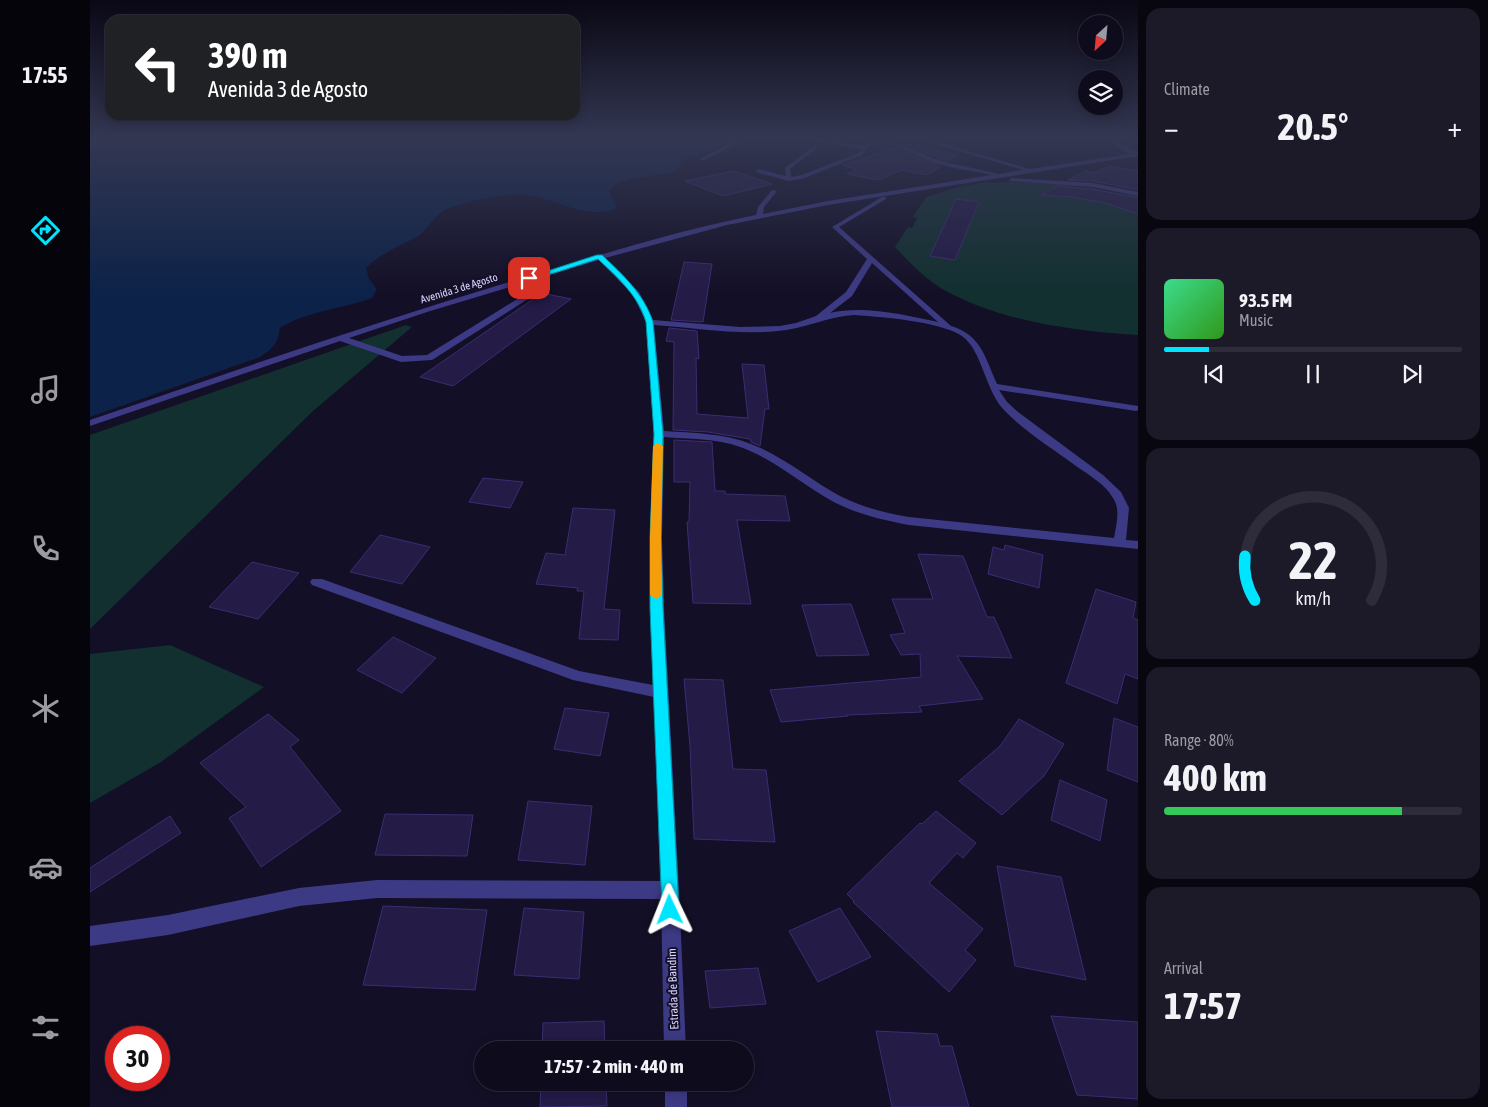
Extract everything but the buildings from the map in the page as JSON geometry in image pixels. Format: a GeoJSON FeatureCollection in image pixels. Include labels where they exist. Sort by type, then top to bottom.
{"type":"FeatureCollection","features":[{"type":"Feature","properties":{"kind":"street"},"geometry":{"type":"LineString","coordinates":[[759,216],[761,207],[774,190]]}},
{"type":"Feature","properties":{"kind":"street","name":"Avenida 3 de Agosto"},"geometry":{"type":"LineString","coordinates":[[90,423],[339,338],[600,257],[759,216],[919,190]]}},
{"type":"Feature","properties":{"kind":"street"},"geometry":{"type":"LineString","coordinates":[[1116,190],[1138,194]]}},
{"type":"Feature","properties":{"kind":"street"},"geometry":{"type":"LineString","coordinates":[[892,194],[835,227],[947,326]]}},
{"type":"Feature","properties":{"kind":"street","name":"Estrada de Bandim"},"geometry":{"type":"LineString","coordinates":[[600,257],[627,283],[646,309],[650,322],[659,434],[656,538],[660,692],[670,890],[675,1041]]}},
{"type":"Feature","properties":{"kind":"street"},"geometry":{"type":"LineString","coordinates":[[820,317],[848,294],[871,259]]}},
{"type":"Feature","properties":{"kind":"street"},"geometry":{"type":"LineString","coordinates":[[339,338],[401,359],[429,358],[535,292]]}},
{"type":"Feature","properties":{"kind":"street"},"geometry":{"type":"LineString","coordinates":[[650,322],[749,330],[773,329],[846,312],[947,326],[964,333],[975,344],[992,386],[1000,400],[1057,449],[1096,475],[1114,491],[1121,502],[1123,512],[1120,544]]}},
{"type":"Feature","properties":{"kind":"street"},"geometry":{"type":"LineString","coordinates":[[992,386],[1136,408]]}},
{"type":"Feature","properties":{"kind":"street"},"geometry":{"type":"LineString","coordinates":[[659,434],[719,438],[743,444],[771,456],[828,494],[874,515],[909,522],[1138,545]]}},
{"type":"Feature","properties":{"kind":"street"},"geometry":{"type":"LineString","coordinates":[[317,582],[578,676],[660,692]]}},
{"type":"Feature","properties":{"kind":"street"},"geometry":{"type":"LineString","coordinates":[[90,936],[168,924],[299,897],[377,889],[670,890]]}},
{"type":"Feature","properties":{"kind":"street"},"geometry":{"type":"LineString","coordinates":[[676,1091],[676,1107]]}},
{"type":"Feature","properties":{"kind":"green space"},"geometry":{"type":"Polygon","coordinates":[[[950,190],[1094,190],[1138,196],[1138,335],[1088,331],[1038,323],[990,310],[966,301],[937,286],[895,247],[908,227],[912,228],[917,218],[913,217],[926,197],[950,190]]]}},
{"type":"Feature","properties":{"kind":"green space"},"geometry":{"type":"Polygon","coordinates":[[[406,325],[412,327],[313,411],[90,629],[90,435],[406,325]]]}},
{"type":"Feature","properties":{"kind":"green space"},"geometry":{"type":"Polygon","coordinates":[[[170,645],[264,687],[161,762],[90,803],[90,654],[170,645]]]}},
{"type":"Feature","properties":{"kind":"water"},"geometry":{"type":"Polygon","coordinates":[[[90,190],[611,190],[609,191],[616,205],[615,209],[604,212],[571,208],[538,197],[520,194],[483,199],[448,209],[421,233],[384,254],[366,268],[369,279],[377,289],[372,298],[290,322],[280,328],[274,345],[260,357],[90,417],[90,190]]]}},
{"type":"Feature","properties":{"kind":"slow traffic"},"geometry":{"type":"LineString","coordinates":[[656,595],[658,446]]}},
{"type":"Feature","properties":{"kind":"route"},"geometry":{"type":"LineString","coordinates":[[529,278],[600,257],[635,293],[646,309],[650,322],[659,434],[656,538],[657,608],[670,910]]}}]}
